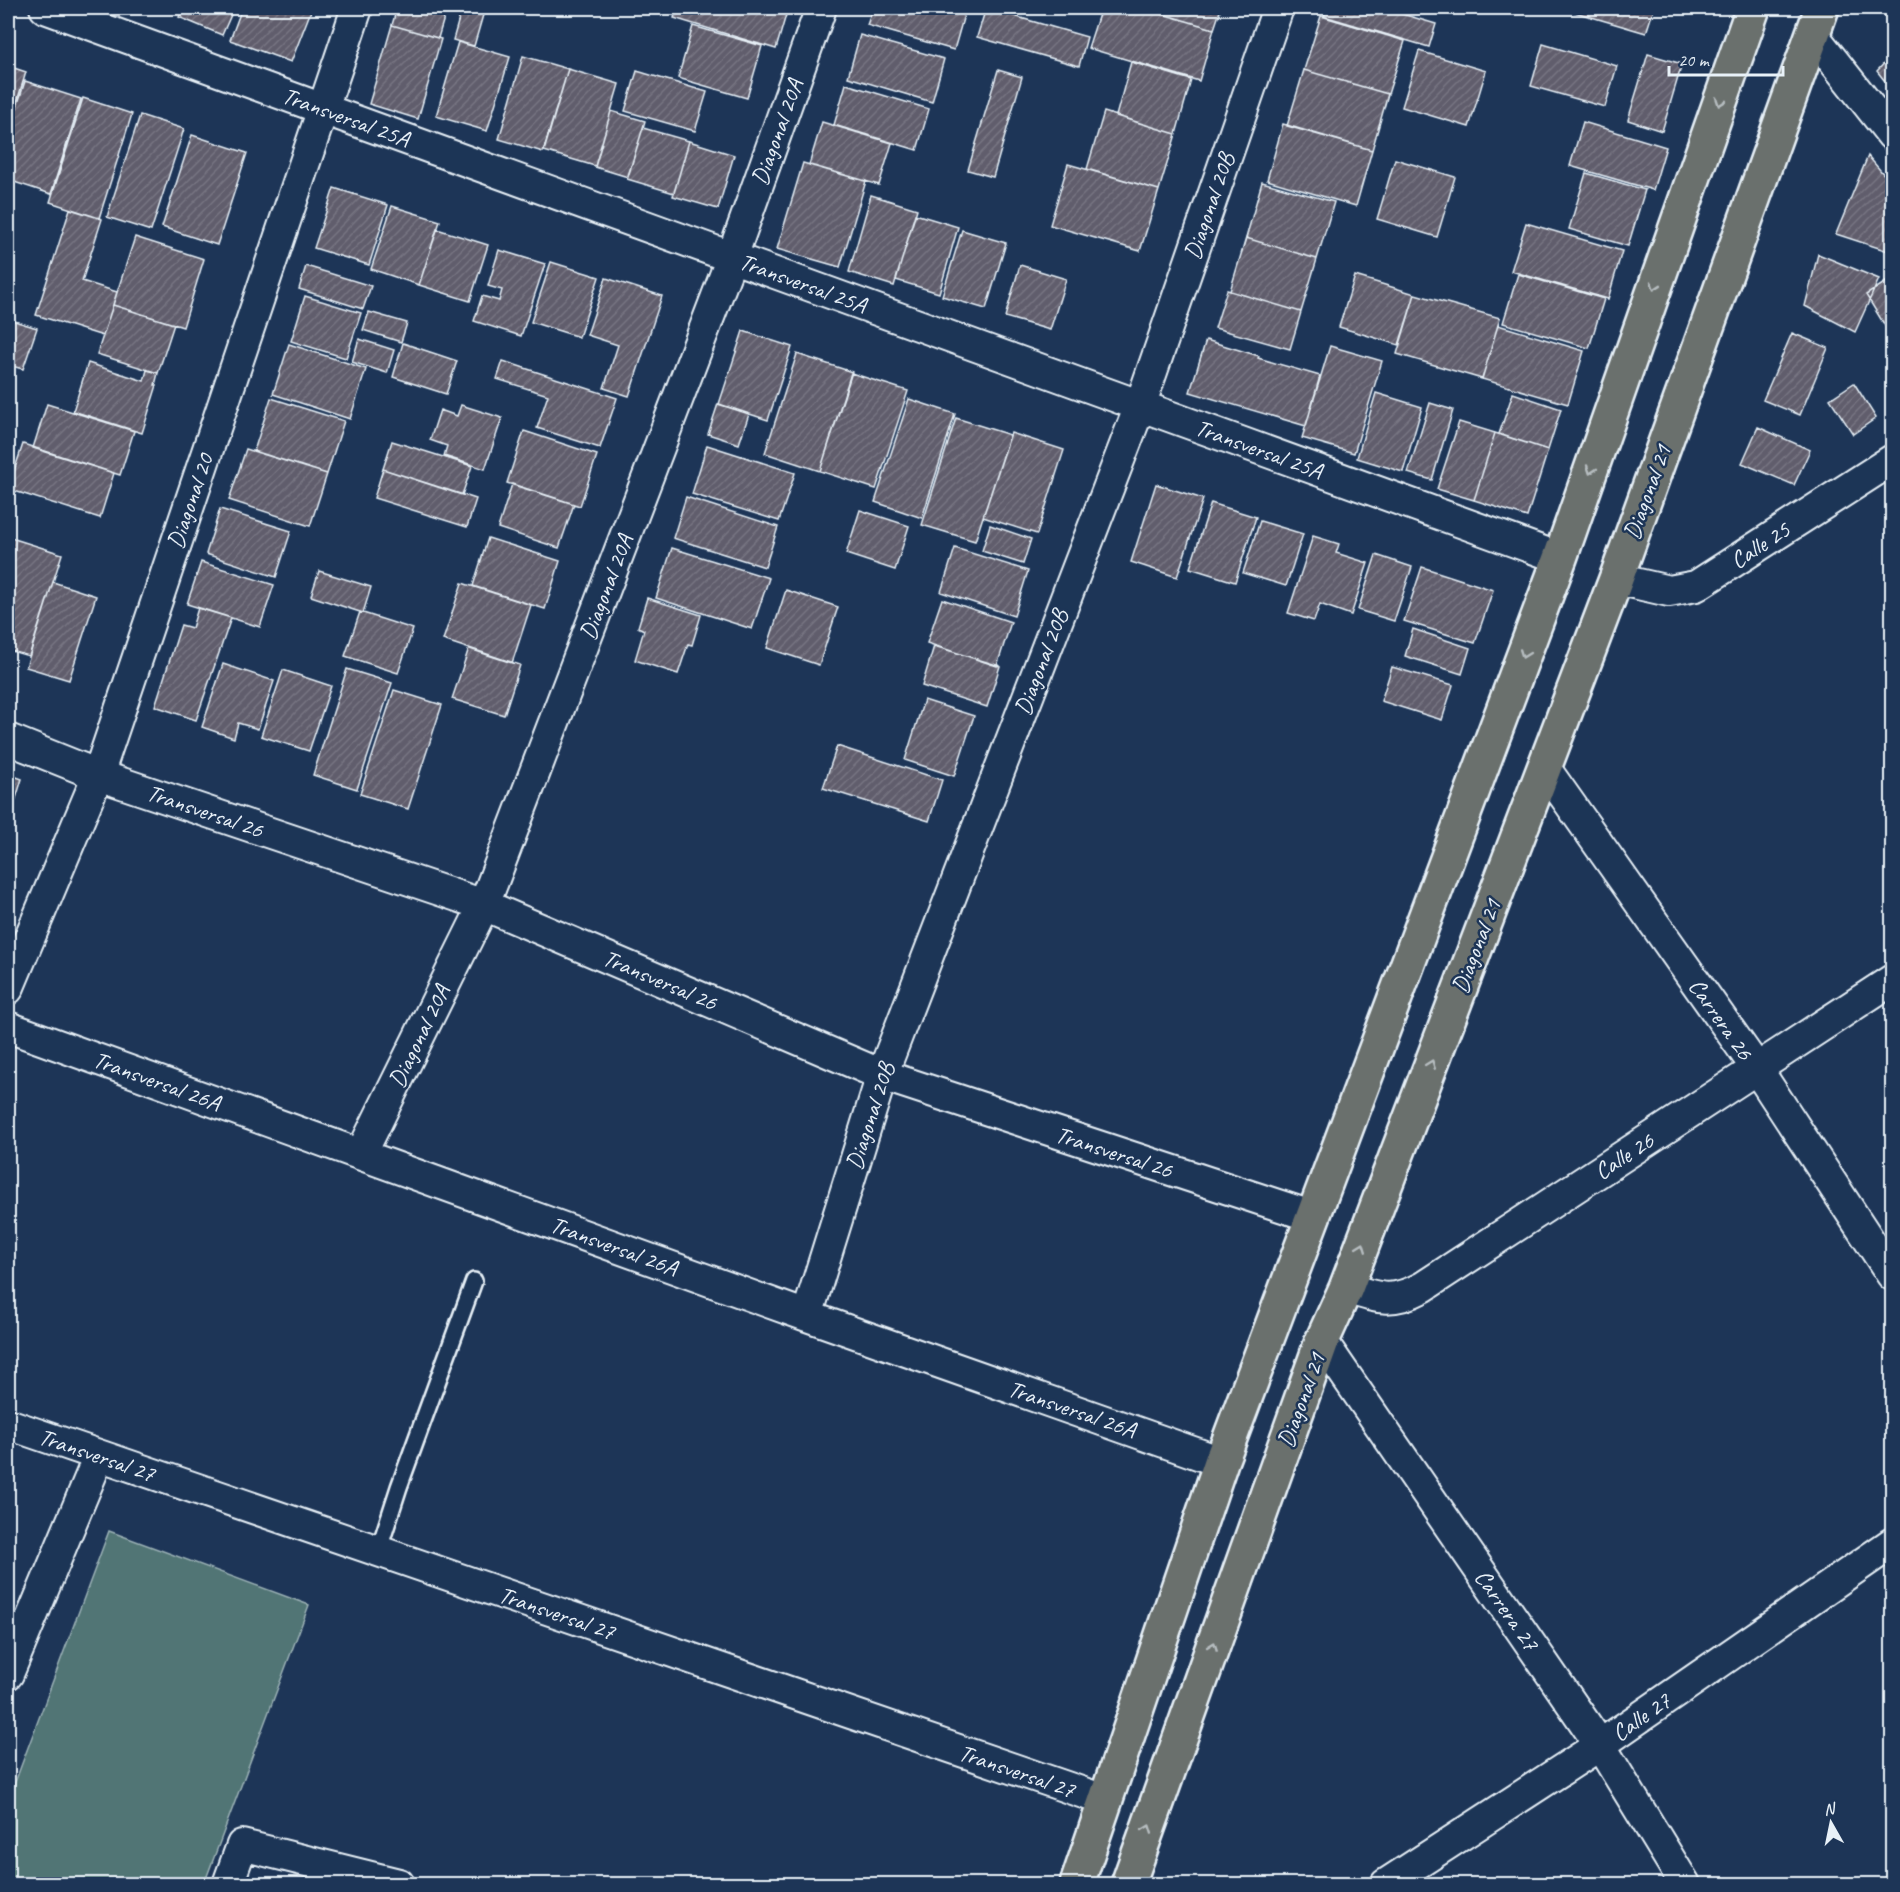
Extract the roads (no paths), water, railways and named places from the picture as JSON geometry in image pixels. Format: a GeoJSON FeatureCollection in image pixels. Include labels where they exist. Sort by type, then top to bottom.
{"type":"FeatureCollection","features":[{"type":"Feature","properties":{"kind":"highway"},"geometry":{"type":"LineString","coordinates":[[1077,1884],[1107,1802],[1221,1462],[1560,558],[1754,8]]}},
{"type":"Feature","properties":{"kind":"highway","name":"Diagonal 21"},"geometry":{"type":"LineString","coordinates":[[1128,1884],[1322,1341],[1346,1288],[1616,579],[1818,21]]}},
{"type":"Feature","properties":{"kind":"street","name":"Transversal 25A"},"geometry":{"type":"LineString","coordinates":[[45,8],[1560,558]]}},
{"type":"Feature","properties":{"kind":"street","name":"Diagonal 20"},"geometry":{"type":"LineString","coordinates":[[8,989],[98,775],[357,8]]}},
{"type":"Feature","properties":{"kind":"street","name":"Diagonal 20A"},"geometry":{"type":"LineString","coordinates":[[361,1154],[484,905],[732,257],[821,8]]}},
{"type":"Feature","properties":{"kind":"street","name":"Diagonal 20B"},"geometry":{"type":"LineString","coordinates":[[807,1316],[882,1075],[1140,406],[1278,8]]}},
{"type":"Feature","properties":{"kind":"street"},"geometry":{"type":"LineString","coordinates":[[1818,21],[1893,135]]}},
{"type":"Feature","properties":{"kind":"street","name":"Calle 25"},"geometry":{"type":"LineString","coordinates":[[1616,579],[1669,591],[1696,586],[1893,460]]}},
{"type":"Feature","properties":{"kind":"street","name":"Transversal 26"},"geometry":{"type":"LineString","coordinates":[[8,739],[98,775],[484,905],[882,1075],[1314,1217]]}},
{"type":"Feature","properties":{"kind":"street","name":"Carrera 26"},"geometry":{"type":"LineString","coordinates":[[1544,766],[1757,1070],[1893,1275]]}},
{"type":"Feature","properties":{"kind":"street","name":"Calle 26"},"geometry":{"type":"LineString","coordinates":[[1346,1288],[1380,1299],[1409,1294],[1893,980]]}},
{"type":"Feature","properties":{"kind":"street","name":"Transversal 26A"},"geometry":{"type":"LineString","coordinates":[[8,1027],[807,1316],[1221,1462]]}},
{"type":"Feature","properties":{"kind":"street","name":"Carrera 27"},"geometry":{"type":"LineString","coordinates":[[1322,1341],[1600,1745],[1685,1884]]}},
{"type":"Feature","properties":{"kind":"street","name":"Transversal 27"},"geometry":{"type":"LineString","coordinates":[[8,1424],[1107,1802]]}},
{"type":"Feature","properties":{"kind":"street"},"geometry":{"type":"LineString","coordinates":[[8,1674],[99,1456]]}},
{"type":"Feature","properties":{"kind":"street","name":"Calle 27"},"geometry":{"type":"LineString","coordinates":[[1386,1884],[1600,1745],[1893,1543]]}},
{"type":"Feature","properties":{"kind":"street"},"geometry":{"type":"LineString","coordinates":[[228,1884],[242,1845],[399,1884]]}},
{"type":"Feature","properties":{"kind":"lane"},"geometry":{"type":"LineString","coordinates":[[378,1552],[399,1487],[474,1281]]}}]}
